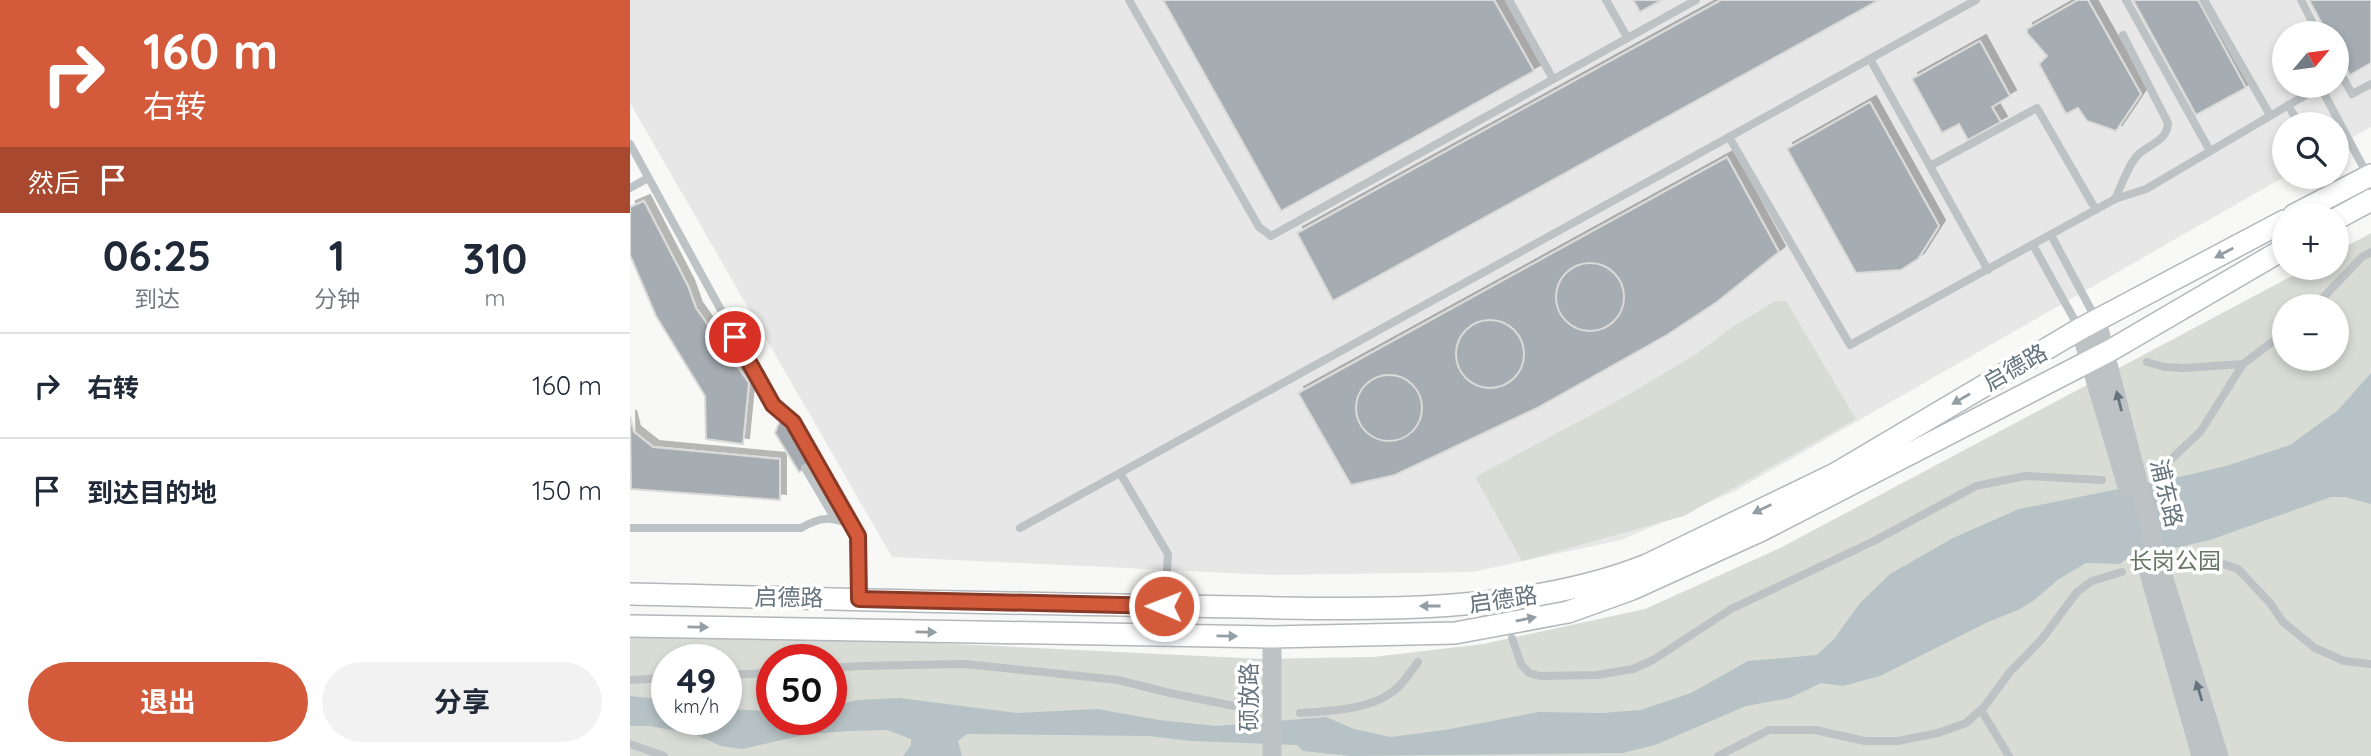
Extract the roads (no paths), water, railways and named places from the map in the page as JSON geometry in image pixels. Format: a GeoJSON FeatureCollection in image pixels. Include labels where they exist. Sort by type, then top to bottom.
{"type":"FeatureCollection","features":[{"type":"Feature","properties":{"kind":"main road"},"geometry":{"type":"LineString","coordinates":[[2349,181],[2369,176]]}},
{"type":"Feature","properties":{"kind":"main road"},"geometry":{"type":"LineString","coordinates":[[2309,203],[2328,189]]}},
{"type":"Feature","properties":{"kind":"main road"},"geometry":{"type":"LineString","coordinates":[[2349,212],[2371,200]]}},
{"type":"Feature","properties":{"kind":"main road","name":"启德路"},"geometry":{"type":"LineString","coordinates":[[630,594],[1164,606],[1445,606],[1566,590],[1618,577],[1647,565],[1835,474],[2088,325],[2272,227]]}},
{"type":"Feature","properties":{"kind":"main road","name":"启德路"},"geometry":{"type":"LineString","coordinates":[[630,626],[1272,637],[1455,633],[1568,612],[1632,589],[1762,530],[2098,357],[2272,256]]}},
{"type":"Feature","properties":{"kind":"street","name":"浦东路"},"geometry":{"type":"LineString","coordinates":[[2088,325],[2219,756]]}},
{"type":"Feature","properties":{"kind":"street","name":"浦东路"},"geometry":{"type":"LineString","coordinates":[[2098,357],[2123,474],[2159,614],[2202,756]]}},
{"type":"Feature","properties":{"kind":"street","name":"硕放路"},"geometry":{"type":"LineString","coordinates":[[1272,637],[1272,756]]}},
{"type":"Feature","properties":{"kind":"lane"},"geometry":{"type":"LineString","coordinates":[[1129,0],[1259,227],[1271,236],[1696,0]]}},
{"type":"Feature","properties":{"kind":"lane"},"geometry":{"type":"LineString","coordinates":[[1509,0],[1553,79]]}},
{"type":"Feature","properties":{"kind":"lane"},"geometry":{"type":"LineString","coordinates":[[1606,0],[1627,37]]}},
{"type":"Feature","properties":{"kind":"lane"},"geometry":{"type":"LineString","coordinates":[[1020,528],[1976,0]]}},
{"type":"Feature","properties":{"kind":"lane"},"geometry":{"type":"LineString","coordinates":[[2126,0],[2210,151]]}},
{"type":"Feature","properties":{"kind":"lane"},"geometry":{"type":"LineString","coordinates":[[2204,0],[2270,115]]}},
{"type":"Feature","properties":{"kind":"lane"},"geometry":{"type":"LineString","coordinates":[[2301,0],[2312,21]]}},
{"type":"Feature","properties":{"kind":"lane"},"geometry":{"type":"LineString","coordinates":[[2115,199],[2134,160],[2163,138],[2168,128],[2166,116],[2123,36]]}},
{"type":"Feature","properties":{"kind":"lane"},"geometry":{"type":"LineString","coordinates":[[1870,59],[1988,270]]}},
{"type":"Feature","properties":{"kind":"lane"},"geometry":{"type":"LineString","coordinates":[[2349,89],[2353,94],[2371,84]]}},
{"type":"Feature","properties":{"kind":"lane"},"geometry":{"type":"LineString","coordinates":[[1729,137],[1850,345],[2115,199],[2146,189],[2300,98]]}},
{"type":"Feature","properties":{"kind":"lane"},"geometry":{"type":"LineString","coordinates":[[2327,98],[2369,176]]}},
{"type":"Feature","properties":{"kind":"lane"},"geometry":{"type":"LineString","coordinates":[[2288,105],[2292,112]]}},
{"type":"Feature","properties":{"kind":"lane"},"geometry":{"type":"LineString","coordinates":[[1930,166],[2037,108],[2096,210]]}},
{"type":"Feature","properties":{"kind":"lane"},"geometry":{"type":"LineString","coordinates":[[630,144],[773,405],[793,422],[858,536],[859,599]]}},
{"type":"Feature","properties":{"kind":"lane"},"geometry":{"type":"LineString","coordinates":[[630,188],[648,178]]}},
{"type":"Feature","properties":{"kind":"lane"},"geometry":{"type":"LineString","coordinates":[[2051,235],[2088,325]]}},
{"type":"Feature","properties":{"kind":"lane"},"geometry":{"type":"LineString","coordinates":[[2033,245],[2088,325]]}},
{"type":"Feature","properties":{"kind":"lane"},"geometry":{"type":"LineString","coordinates":[[2327,294],[2362,257],[2371,252]]}},
{"type":"Feature","properties":{"kind":"lane"},"geometry":{"type":"LineString","coordinates":[[2165,465],[2201,431],[2243,364],[2272,342]]}},
{"type":"Feature","properties":{"kind":"lane"},"geometry":{"type":"LineString","coordinates":[[2147,362],[2183,368],[2243,364]]}},
{"type":"Feature","properties":{"kind":"lane"},"geometry":{"type":"LineString","coordinates":[[806,468],[835,519]]}},
{"type":"Feature","properties":{"kind":"lane"},"geometry":{"type":"LineString","coordinates":[[1120,473],[1168,554],[1164,606]]}},
{"type":"Feature","properties":{"kind":"lane"},"geometry":{"type":"LineString","coordinates":[[1512,638],[1521,664],[1529,673],[1541,676],[1597,675],[1633,669],[1653,660],[1724,612],[1874,541],[1976,486],[2025,476],[2102,480]]}},
{"type":"Feature","properties":{"kind":"lane"},"geometry":{"type":"LineString","coordinates":[[630,528],[801,528],[819,518],[851,524]]}},
{"type":"Feature","properties":{"kind":"lane"},"geometry":{"type":"LineString","coordinates":[[2188,558],[2206,558],[2238,569],[2270,603],[2283,622],[2315,648],[2344,661],[2371,664]]}},
{"type":"Feature","properties":{"kind":"lane"},"geometry":{"type":"LineString","coordinates":[[1718,756],[1769,730],[1815,730],[1865,740],[1898,741],[1938,733],[1966,723],[1981,710],[2010,672],[2042,639],[2077,592],[2092,581],[2122,572]]}},
{"type":"Feature","properties":{"kind":"lane"},"geometry":{"type":"LineString","coordinates":[[1300,713],[1378,701],[1397,688],[1418,662]]}},
{"type":"Feature","properties":{"kind":"lane"},"geometry":{"type":"LineString","coordinates":[[847,667],[965,664],[1118,680],[1239,707]]}},
{"type":"Feature","properties":{"kind":"lane"},"geometry":{"type":"LineString","coordinates":[[630,680],[651,679]]}},
{"type":"Feature","properties":{"kind":"lane"},"geometry":{"type":"LineString","coordinates":[[1981,710],[2009,756]]}},
{"type":"Feature","properties":{"kind":"lane"},"geometry":{"type":"LineString","coordinates":[[630,744],[664,756]]}},
{"type":"Feature","properties":{"kind":"park label","name":"长岗公园"},"geometry":{"type":"Point","coordinates":[2175,560]}}]}
